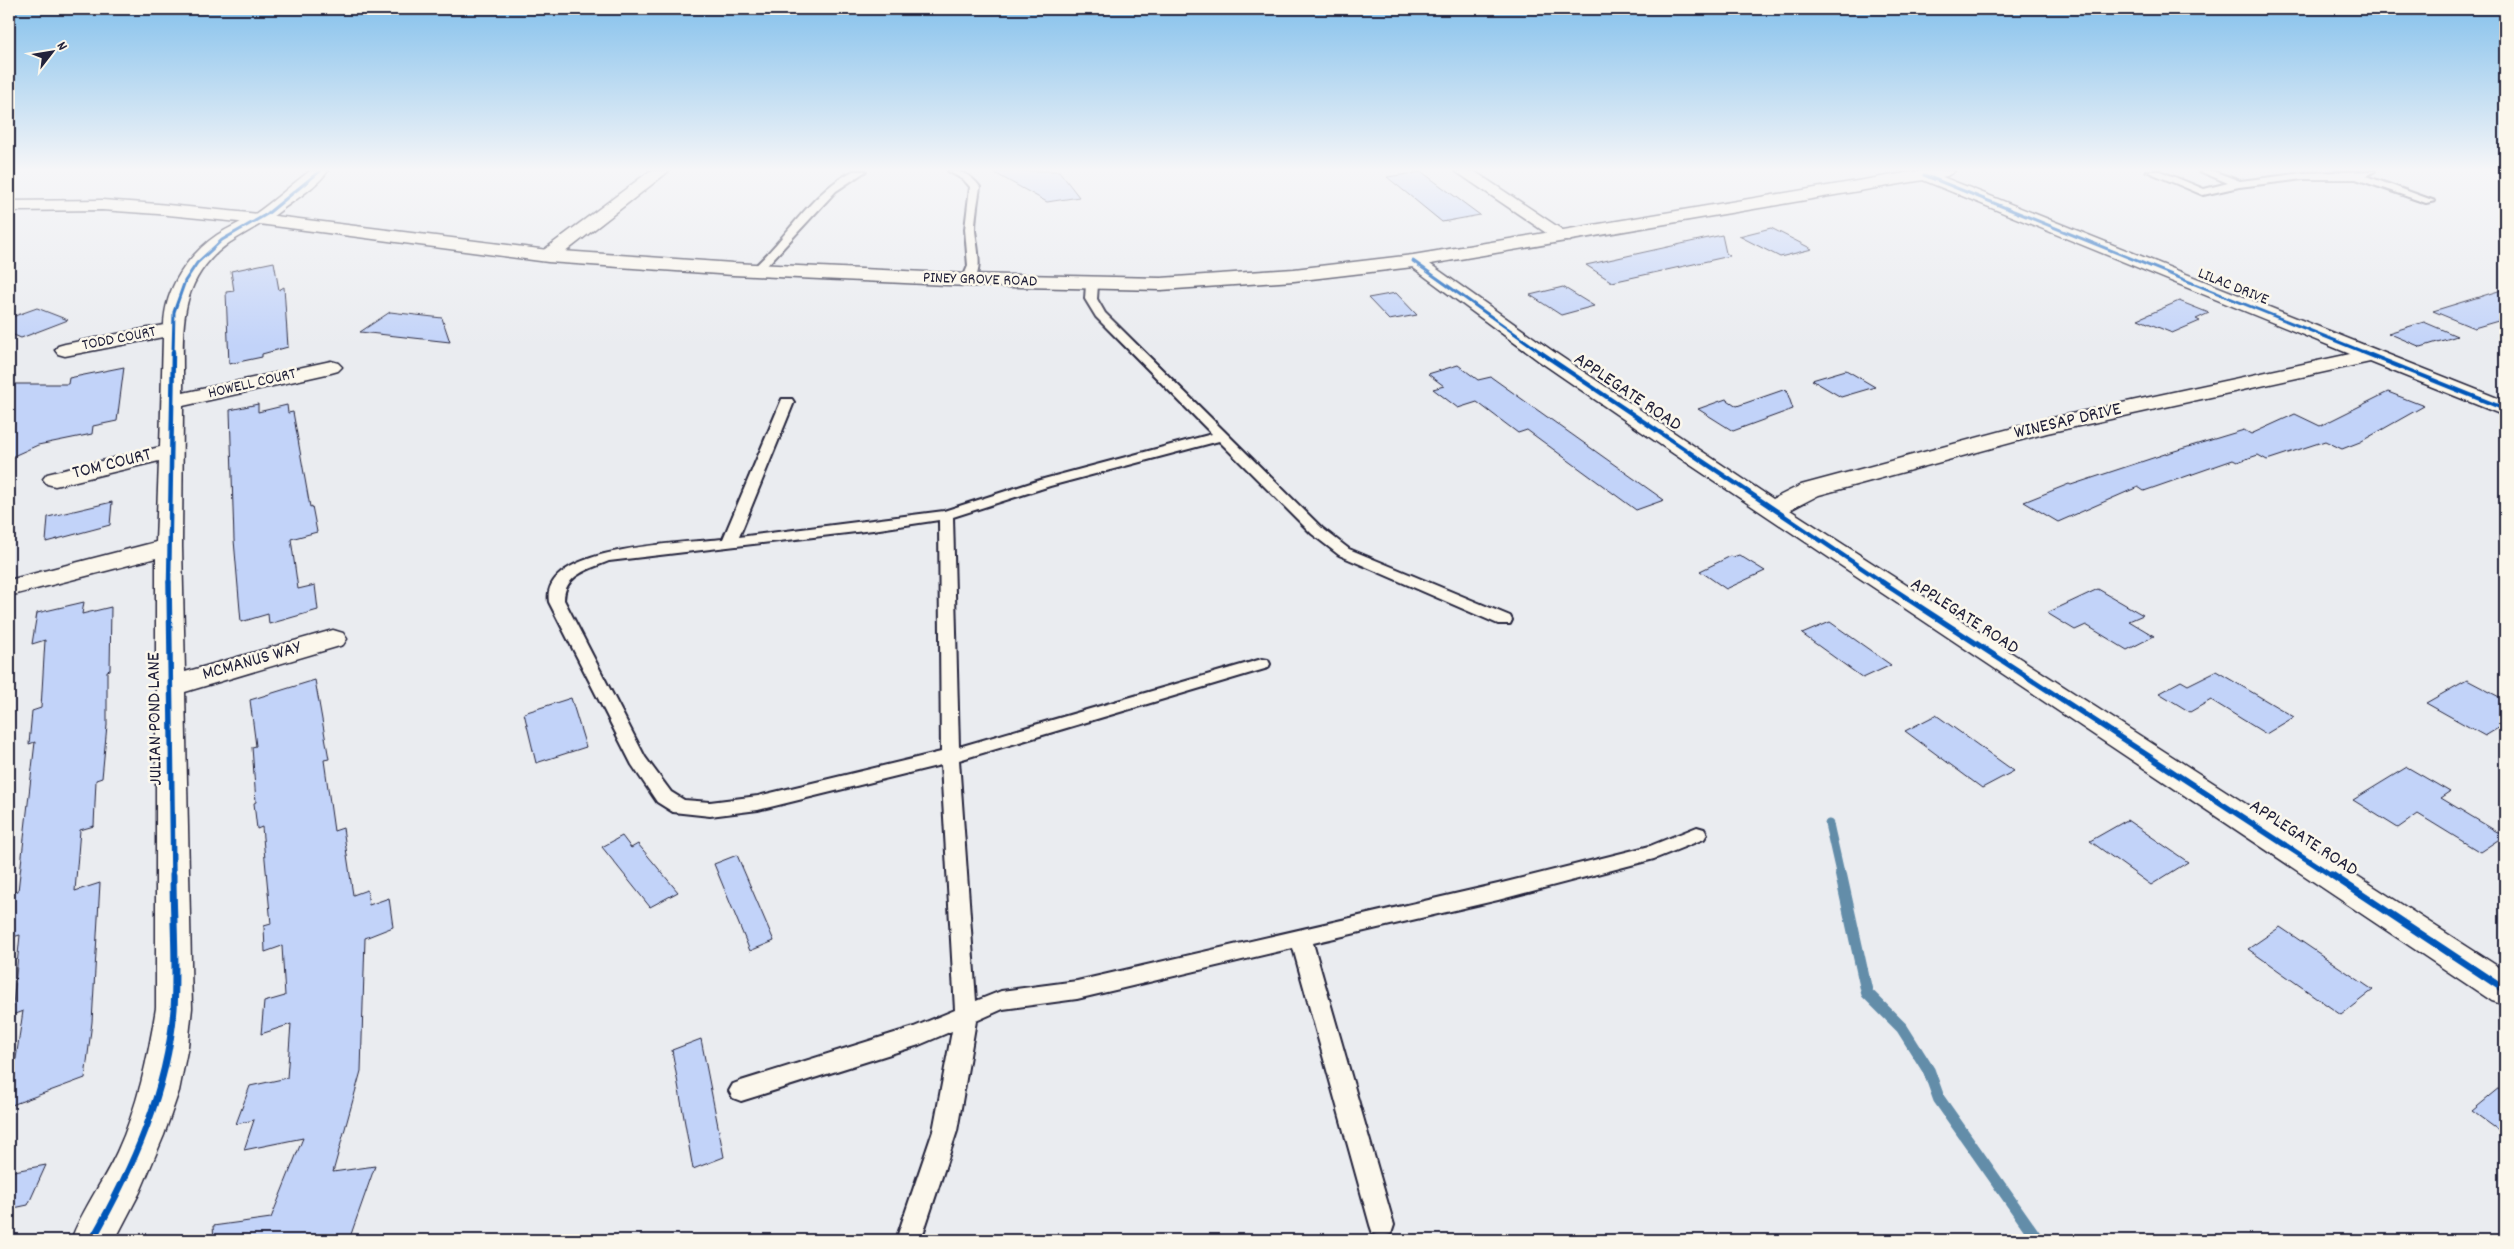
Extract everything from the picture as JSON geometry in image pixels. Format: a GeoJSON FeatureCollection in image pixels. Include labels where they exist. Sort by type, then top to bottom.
{"type":"FeatureCollection","features":[{"type":"Feature","properties":{"kind":"street","name":"JULIAN POND LANE"},"geometry":{"type":"LineString","coordinates":[[92,1240],[106,1217],[142,1138],[165,1069],[174,1008],[169,547],[174,328],[179,292],[187,276],[200,260],[222,240],[241,229]]}},
{"type":"Feature","properties":{"kind":"street","name":"PINEY GROVE ROAD"},"geometry":{"type":"LineString","coordinates":[[339,229],[548,256],[756,271],[1092,284],[1229,281],[1413,261],[1604,229]]}},
{"type":"Feature","properties":{"kind":"street"},"geometry":{"type":"LineString","coordinates":[[548,256],[584,229]]}},
{"type":"Feature","properties":{"kind":"street"},"geometry":{"type":"LineString","coordinates":[[1553,229],[1564,236]]}},
{"type":"Feature","properties":{"kind":"street","name":"LILAC DRIVE"},"geometry":{"type":"LineString","coordinates":[[2058,229],[2505,409]]}},
{"type":"Feature","properties":{"kind":"street","name":"APPLEGATE ROAD"},"geometry":{"type":"LineString","coordinates":[[1413,261],[1532,347],[1773,509],[2502,984]]}},
{"type":"Feature","properties":{"kind":"street","name":"TODD COURT"},"geometry":{"type":"LineString","coordinates":[[65,350],[174,328]]}},
{"type":"Feature","properties":{"kind":"street","name":"WINESAP DRIVE"},"geometry":{"type":"LineString","coordinates":[[1773,509],[1810,490],[2034,429],[2370,356]]}},
{"type":"Feature","properties":{"kind":"street","name":"HOWELL COURT"},"geometry":{"type":"LineString","coordinates":[[172,402],[331,366]]}},
{"type":"Feature","properties":{"kind":"street","name":"TOM COURT"},"geometry":{"type":"LineString","coordinates":[[55,479],[170,451]]}},
{"type":"Feature","properties":{"kind":"street"},"geometry":{"type":"LineString","coordinates":[[9,588],[169,547]]}},
{"type":"Feature","properties":{"kind":"street","name":"MCMANUS WAY"},"geometry":{"type":"LineString","coordinates":[[170,686],[333,639]]}},
{"type":"Feature","properties":{"kind":"lane"},"geometry":{"type":"LineString","coordinates":[[756,271],[798,229]]}},
{"type":"Feature","properties":{"kind":"lane"},"geometry":{"type":"LineString","coordinates":[[968,280],[974,266],[970,229]]}},
{"type":"Feature","properties":{"kind":"lane"},"geometry":{"type":"LineString","coordinates":[[1092,284],[1091,299],[1100,314],[1290,506],[1344,552],[1504,620]]}},
{"type":"Feature","properties":{"kind":"lane"},"geometry":{"type":"LineString","coordinates":[[730,541],[787,402]]}},
{"type":"Feature","properties":{"kind":"lane"},"geometry":{"type":"LineString","coordinates":[[1222,436],[1045,483],[946,515],[873,526],[730,541],[606,557],[572,569],[559,586],[556,598],[561,613],[638,760],[664,797],[680,807],[710,809],[758,802],[950,756],[1262,664]]}},
{"type":"Feature","properties":{"kind":"lane"},"geometry":{"type":"LineString","coordinates":[[908,1240],[945,1131],[966,1014],[950,756],[946,515]]}},
{"type":"Feature","properties":{"kind":"lane"},"geometry":{"type":"LineString","coordinates":[[741,1091],[919,1035],[1001,1000],[1077,990],[1301,939],[1654,852],[1698,834]]}},
{"type":"Feature","properties":{"kind":"lane"},"geometry":{"type":"LineString","coordinates":[[1301,939],[1382,1225]]}},
{"type":"Feature","properties":{"kind":"building"},"geometry":{"type":"Polygon","coordinates":[[[1774,229],[1812,249],[1780,257],[1739,236],[1774,229]]]}},
{"type":"Feature","properties":{"kind":"building"},"geometry":{"type":"Polygon","coordinates":[[[1722,235],[1726,253],[1730,256],[1612,282],[1586,265],[1722,235]]]}},
{"type":"Feature","properties":{"kind":"building"},"geometry":{"type":"Polygon","coordinates":[[[274,262],[279,290],[284,287],[288,347],[262,354],[262,357],[229,364],[226,292],[234,291],[231,271],[274,262]]]}},
{"type":"Feature","properties":{"kind":"building"},"geometry":{"type":"Polygon","coordinates":[[[1563,287],[1594,306],[1561,315],[1530,295],[1563,287]]]}},
{"type":"Feature","properties":{"kind":"building"},"geometry":{"type":"Polygon","coordinates":[[[2505,289],[2505,319],[2474,328],[2433,311],[2505,289]]]}},
{"type":"Feature","properties":{"kind":"building"},"geometry":{"type":"Polygon","coordinates":[[[1396,293],[1417,315],[1389,320],[1368,298],[1396,293]]]}},
{"type":"Feature","properties":{"kind":"building"},"geometry":{"type":"Polygon","coordinates":[[[2179,301],[2209,313],[2196,319],[2200,321],[2172,333],[2138,319],[2179,301]]]}},
{"type":"Feature","properties":{"kind":"building"},"geometry":{"type":"Polygon","coordinates":[[[37,308],[68,320],[21,338],[9,333],[9,318],[37,308]]]}},
{"type":"Feature","properties":{"kind":"building"},"geometry":{"type":"Polygon","coordinates":[[[390,312],[442,318],[450,342],[360,332],[390,312]]]}},
{"type":"Feature","properties":{"kind":"building"},"geometry":{"type":"Polygon","coordinates":[[[2424,322],[2457,336],[2421,347],[2388,333],[2424,322]]]}},
{"type":"Feature","properties":{"kind":"building"},"geometry":{"type":"Polygon","coordinates":[[[1458,365],[1478,380],[1491,377],[1664,500],[1636,510],[1527,430],[1518,433],[1477,402],[1458,408],[1433,389],[1444,386],[1428,374],[1458,365]]]}},
{"type":"Feature","properties":{"kind":"building"},"geometry":{"type":"Polygon","coordinates":[[[124,367],[117,421],[93,426],[92,434],[38,445],[9,458],[9,384],[68,384],[69,378],[124,367]]]}},
{"type":"Feature","properties":{"kind":"building"},"geometry":{"type":"Polygon","coordinates":[[[1846,370],[1875,387],[1841,397],[1812,380],[1846,370]]]}},
{"type":"Feature","properties":{"kind":"building"},"geometry":{"type":"Polygon","coordinates":[[[1786,389],[1793,409],[1733,431],[1698,409],[1726,399],[1737,406],[1786,389]]]}},
{"type":"Feature","properties":{"kind":"building"},"geometry":{"type":"Polygon","coordinates":[[[2388,392],[2424,406],[2360,442],[2342,449],[2325,441],[2267,460],[2258,455],[2237,462],[2233,460],[2144,491],[2138,487],[2058,522],[2024,502],[2069,484],[2071,485],[2244,430],[2251,434],[2295,414],[2320,426],[2388,392]]]}},
{"type":"Feature","properties":{"kind":"building"},"geometry":{"type":"Polygon","coordinates":[[[258,404],[258,412],[287,405],[288,413],[293,412],[310,507],[312,506],[317,532],[291,539],[298,589],[315,585],[318,610],[269,624],[268,614],[241,622],[234,540],[230,410],[258,404]]]}},
{"type":"Feature","properties":{"kind":"building"},"geometry":{"type":"Polygon","coordinates":[[[112,502],[110,525],[46,542],[48,517],[112,502]]]}},
{"type":"Feature","properties":{"kind":"building"},"geometry":{"type":"Polygon","coordinates":[[[1739,555],[1765,571],[1726,589],[1700,571],[1731,556],[1739,555]]]}},
{"type":"Feature","properties":{"kind":"building"},"geometry":{"type":"Polygon","coordinates":[[[2098,589],[2143,615],[2129,621],[2154,636],[2127,650],[2086,625],[2075,630],[2047,613],[2098,589]]]}},
{"type":"Feature","properties":{"kind":"building"},"geometry":{"type":"Polygon","coordinates":[[[84,602],[82,614],[111,607],[110,670],[107,671],[107,725],[102,778],[96,780],[94,826],[80,830],[75,891],[100,883],[92,1022],[85,1078],[9,1106],[23,1011],[12,1015],[20,935],[9,938],[9,894],[18,891],[35,742],[29,744],[32,711],[41,708],[45,640],[32,644],[37,613],[84,602]]]}},
{"type":"Feature","properties":{"kind":"building"},"geometry":{"type":"Polygon","coordinates":[[[1830,622],[1891,665],[1863,678],[1802,634],[1830,622]]]}},
{"type":"Feature","properties":{"kind":"building"},"geometry":{"type":"Polygon","coordinates":[[[2216,671],[2294,717],[2266,734],[2211,700],[2190,712],[2159,693],[2181,681],[2188,685],[2216,671]]]}},
{"type":"Feature","properties":{"kind":"building"},"geometry":{"type":"Polygon","coordinates":[[[315,680],[329,759],[324,760],[334,831],[343,828],[353,895],[367,890],[369,905],[389,898],[393,927],[365,938],[361,1071],[333,1172],[375,1166],[349,1240],[214,1240],[213,1226],[271,1218],[303,1138],[244,1150],[254,1120],[236,1124],[250,1086],[287,1078],[291,1024],[261,1034],[264,1002],[285,996],[282,946],[265,952],[264,926],[271,924],[262,827],[257,829],[254,803],[256,802],[252,747],[256,746],[250,700],[315,680]]]}},
{"type":"Feature","properties":{"kind":"building"},"geometry":{"type":"Polygon","coordinates":[[[2467,680],[2505,700],[2505,724],[2485,736],[2426,703],[2467,680]]]}},
{"type":"Feature","properties":{"kind":"building"},"geometry":{"type":"Polygon","coordinates":[[[571,698],[586,747],[536,763],[524,713],[571,698]]]}},
{"type":"Feature","properties":{"kind":"building"},"geometry":{"type":"Polygon","coordinates":[[[1936,715],[2014,771],[1982,788],[1905,731],[1936,715]]]}},
{"type":"Feature","properties":{"kind":"building"},"geometry":{"type":"Polygon","coordinates":[[[2407,767],[2450,792],[2441,798],[2504,836],[2480,852],[2418,814],[2398,828],[2353,800],[2407,767]]]}},
{"type":"Feature","properties":{"kind":"building"},"geometry":{"type":"Polygon","coordinates":[[[2127,820],[2188,862],[2151,885],[2090,841],[2127,820]]]}},
{"type":"Feature","properties":{"kind":"building"},"geometry":{"type":"Polygon","coordinates":[[[622,836],[631,848],[638,844],[678,892],[650,907],[602,847],[622,836]]]}},
{"type":"Feature","properties":{"kind":"building"},"geometry":{"type":"Polygon","coordinates":[[[737,855],[774,941],[750,951],[714,864],[737,855]]]}},
{"type":"Feature","properties":{"kind":"building"},"geometry":{"type":"Polygon","coordinates":[[[2280,927],[2373,990],[2341,1015],[2248,949],[2280,927]]]}},
{"type":"Feature","properties":{"kind":"building"},"geometry":{"type":"Polygon","coordinates":[[[701,1039],[724,1157],[693,1169],[672,1050],[701,1039]]]}},
{"type":"Feature","properties":{"kind":"building"},"geometry":{"type":"Polygon","coordinates":[[[2505,1084],[2505,1135],[2472,1111],[2505,1084]]]}},
{"type":"Feature","properties":{"kind":"building"},"geometry":{"type":"Polygon","coordinates":[[[46,1165],[28,1205],[9,1209],[9,1172],[46,1165]]]}},
{"type":"Feature","properties":{"kind":"waterway"},"geometry":{"type":"LineString","coordinates":[[1829,824],[1841,877]]}},
{"type":"Feature","properties":{"kind":"waterway"},"geometry":{"type":"LineString","coordinates":[[1841,875],[1867,993],[1902,1028],[1929,1071],[1939,1099],[2038,1240]]}},
{"type":"Feature","properties":{"kind":"cycle path"},"geometry":{"type":"LineString","coordinates":[[92,1240],[125,1179],[152,1113],[165,1069],[174,1008],[169,547],[174,312],[185,281],[197,263],[213,247],[240,229]]}},
{"type":"Feature","properties":{"kind":"cycle path"},"geometry":{"type":"LineString","coordinates":[[2059,229],[2505,409]]}},
{"type":"Feature","properties":{"kind":"cycle path"},"geometry":{"type":"LineString","coordinates":[[1413,261],[1547,356],[1818,540],[2505,990]]}}]}
